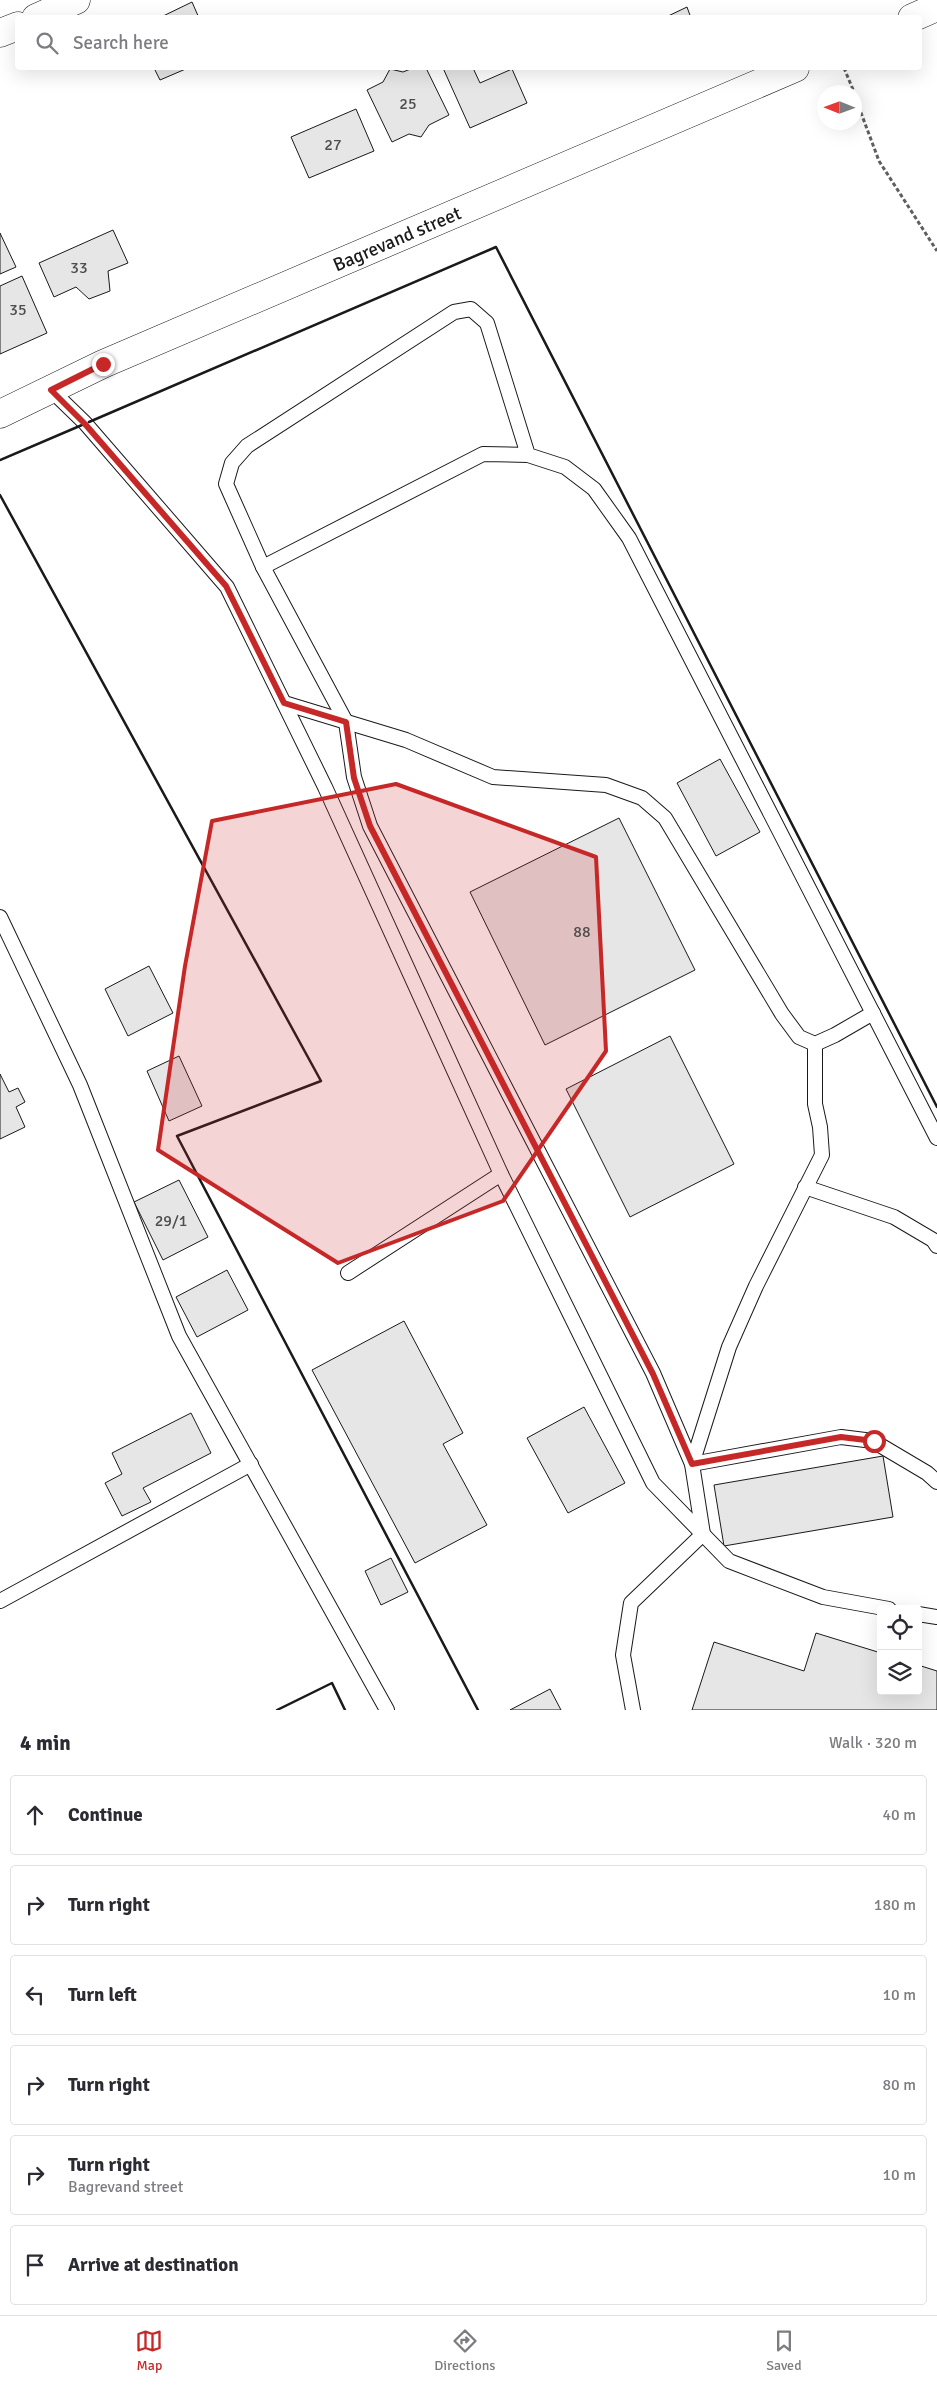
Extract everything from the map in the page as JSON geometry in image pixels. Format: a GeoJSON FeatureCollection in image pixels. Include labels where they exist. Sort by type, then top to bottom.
{"type":"FeatureCollection","features":[{"type":"Feature","properties":{"kind":"main road"},"geometry":{"type":"LineString","coordinates":[[43,15],[76,0]]}},
{"type":"Feature","properties":{"kind":"main road"},"geometry":{"type":"LineString","coordinates":[[919,15],[937,7]]}},
{"type":"Feature","properties":{"kind":"main road"},"geometry":{"type":"LineString","coordinates":[[0,34],[15,27]]}},
{"type":"Feature","properties":{"kind":"main road","name":"Bagrevand street"},"geometry":{"type":"LineString","coordinates":[[0,414],[112,360],[790,70]]}},
{"type":"Feature","properties":{"kind":"lane"},"geometry":{"type":"LineString","coordinates":[[528,455],[487,323],[471,309],[454,312],[247,446],[232,463],[226,484],[263,568],[346,722],[354,778],[370,826],[653,1374],[692,1464],[702,1534]]}},
{"type":"Feature","properties":{"kind":"lane"},"geometry":{"type":"LineString","coordinates":[[51,390],[85,424],[226,586],[325,787],[501,1174],[654,1483],[729,1562],[823,1597],[877,1607]]}},
{"type":"Feature","properties":{"kind":"lane"},"geometry":{"type":"LineString","coordinates":[[263,568],[482,454],[528,455],[565,467],[594,489],[629,538],[937,1138]]}},
{"type":"Feature","properties":{"kind":"lane"},"geometry":{"type":"LineString","coordinates":[[284,703],[406,740],[493,778],[606,785],[642,798],[665,818],[782,1014],[799,1037],[815,1044],[873,1013]]}},
{"type":"Feature","properties":{"kind":"lane"},"geometry":{"type":"LineString","coordinates":[[0,917],[80,1085],[180,1336],[387,1710]]}},
{"type":"Feature","properties":{"kind":"lane"},"geometry":{"type":"LineString","coordinates":[[692,1464],[730,1347],[756,1286],[822,1155],[820,1127],[815,1104],[815,1044]]}},
{"type":"Feature","properties":{"kind":"lane"},"geometry":{"type":"LineString","coordinates":[[348,1273],[501,1174]]}},
{"type":"Feature","properties":{"kind":"lane"},"geometry":{"type":"LineString","coordinates":[[805,1188],[894,1217],[932,1240],[937,1246]]}},
{"type":"Feature","properties":{"kind":"lane"},"geometry":{"type":"LineString","coordinates":[[692,1464],[841,1437],[874,1441],[928,1473],[937,1482]]}},
{"type":"Feature","properties":{"kind":"lane"},"geometry":{"type":"LineString","coordinates":[[0,1601],[251,1464]]}},
{"type":"Feature","properties":{"kind":"lane"},"geometry":{"type":"LineString","coordinates":[[633,1710],[623,1655],[631,1603],[702,1534]]}},
{"type":"Feature","properties":{"kind":"lane"},"geometry":{"type":"LineString","coordinates":[[922,1615],[937,1617]]}},
{"type":"Feature","properties":{"kind":"path"},"geometry":{"type":"LineString","coordinates":[[845,70],[851,85]]}},
{"type":"Feature","properties":{"kind":"path"},"geometry":{"type":"LineString","coordinates":[[862,115],[879,161],[937,250]]}},
{"type":"Feature","properties":{"kind":"highlighted area"},"geometry":{"type":"Polygon","coordinates":[[[396,784],[596,857],[606,1051],[503,1201],[338,1263],[158,1150],[185,966],[212,821],[396,784]]]}},
{"type":"Feature","properties":{"kind":"building"},"geometry":{"type":"Polygon","coordinates":[[[192,2],[198,15],[165,15],[192,2]]]}},
{"type":"Feature","properties":{"kind":"building"},"geometry":{"type":"Polygon","coordinates":[[[687,7],[690,15],[670,15],[687,7]]]}},
{"type":"Feature","properties":{"kind":"building"},"geometry":{"type":"Polygon","coordinates":[[[155,70],[183,70],[160,80],[155,70]]]}},
{"type":"Feature","properties":{"kind":"building"},"geometry":{"type":"Polygon","coordinates":[[[389,70],[403,72],[408,70],[427,70],[449,115],[429,125],[421,137],[409,134],[392,142],[367,90],[383,82],[389,70]]]}},
{"type":"Feature","properties":{"kind":"building"},"geometry":{"type":"Polygon","coordinates":[[[444,70],[474,70],[480,83],[512,70],[527,103],[470,128],[444,70]]]}},
{"type":"Feature","properties":{"kind":"building"},"geometry":{"type":"Polygon","coordinates":[[[356,109],[374,151],[309,178],[291,137],[356,109]]]}},
{"type":"Feature","properties":{"kind":"building"},"geometry":{"type":"Polygon","coordinates":[[[113,230],[128,263],[108,271],[110,291],[89,299],[76,287],[54,297],[39,263],[113,230]]]}},
{"type":"Feature","properties":{"kind":"building"},"geometry":{"type":"Polygon","coordinates":[[[0,233],[16,267],[0,274],[0,233]]]}},
{"type":"Feature","properties":{"kind":"building"},"geometry":{"type":"Polygon","coordinates":[[[22,276],[47,333],[0,354],[0,286],[22,276]]]}},
{"type":"Feature","properties":{"kind":"building"},"geometry":{"type":"Polygon","coordinates":[[[720,759],[760,832],[716,856],[677,783],[720,759]]]}},
{"type":"Feature","properties":{"kind":"building"},"geometry":{"type":"Polygon","coordinates":[[[619,818],[695,970],[545,1045],[470,892],[619,818]]]}},
{"type":"Feature","properties":{"kind":"building"},"geometry":{"type":"Polygon","coordinates":[[[149,966],[173,1013],[128,1036],[105,989],[149,966]]]}},
{"type":"Feature","properties":{"kind":"building"},"geometry":{"type":"Polygon","coordinates":[[[670,1036],[734,1164],[630,1217],[566,1089],[670,1036]]]}},
{"type":"Feature","properties":{"kind":"building"},"geometry":{"type":"Polygon","coordinates":[[[179,1056],[202,1106],[169,1121],[147,1071],[179,1056]]]}},
{"type":"Feature","properties":{"kind":"building"},"geometry":{"type":"Polygon","coordinates":[[[0,1074],[9,1092],[18,1088],[25,1102],[16,1107],[25,1127],[0,1139],[0,1074]]]}},
{"type":"Feature","properties":{"kind":"building"},"geometry":{"type":"Polygon","coordinates":[[[179,1180],[208,1237],[163,1260],[134,1202],[179,1180]]]}},
{"type":"Feature","properties":{"kind":"building"},"geometry":{"type":"Polygon","coordinates":[[[227,1270],[248,1310],[197,1337],[176,1297],[227,1270]]]}},
{"type":"Feature","properties":{"kind":"building"},"geometry":{"type":"Polygon","coordinates":[[[404,1321],[463,1433],[443,1444],[487,1525],[415,1563],[312,1370],[404,1321]]]}},
{"type":"Feature","properties":{"kind":"building"},"geometry":{"type":"Polygon","coordinates":[[[584,1407],[625,1483],[568,1513],[527,1438],[584,1407]]]}},
{"type":"Feature","properties":{"kind":"building"},"geometry":{"type":"Polygon","coordinates":[[[191,1413],[211,1453],[143,1488],[151,1502],[122,1516],[105,1483],[122,1474],[112,1453],[191,1413]]]}},
{"type":"Feature","properties":{"kind":"building"},"geometry":{"type":"Polygon","coordinates":[[[883,1456],[893,1517],[724,1546],[714,1485],[883,1456]]]}},
{"type":"Feature","properties":{"kind":"building"},"geometry":{"type":"Polygon","coordinates":[[[391,1558],[408,1592],[381,1605],[365,1571],[391,1558]]]}},
{"type":"Feature","properties":{"kind":"building"},"geometry":{"type":"Polygon","coordinates":[[[816,1633],[877,1652],[877,1695],[922,1695],[922,1666],[937,1671],[937,1710],[692,1710],[714,1642],[804,1671],[816,1633]]]}},
{"type":"Feature","properties":{"kind":"building"},"geometry":{"type":"Polygon","coordinates":[[[550,1689],[561,1710],[510,1710],[550,1689]]]}},
{"type":"Feature","properties":{"kind":"wall"},"geometry":{"type":"LineString","coordinates":[[89,422],[496,247],[937,1107]]}},
{"type":"Feature","properties":{"kind":"wall"},"geometry":{"type":"LineString","coordinates":[[0,460],[82,425]]}},
{"type":"Feature","properties":{"kind":"wall"},"geometry":{"type":"LineString","coordinates":[[0,495],[321,1081],[177,1136],[478,1710]]}},
{"type":"Feature","properties":{"kind":"wall"},"geometry":{"type":"LineString","coordinates":[[277,1710],[332,1683],[345,1710]]}},
{"type":"Feature","properties":{"kind":"route"},"geometry":{"type":"LineString","coordinates":[[103,364],[51,390],[85,424],[226,586],[284,703],[346,722],[354,778],[370,826],[653,1374],[692,1464],[841,1437],[874,1441]]}}]}
